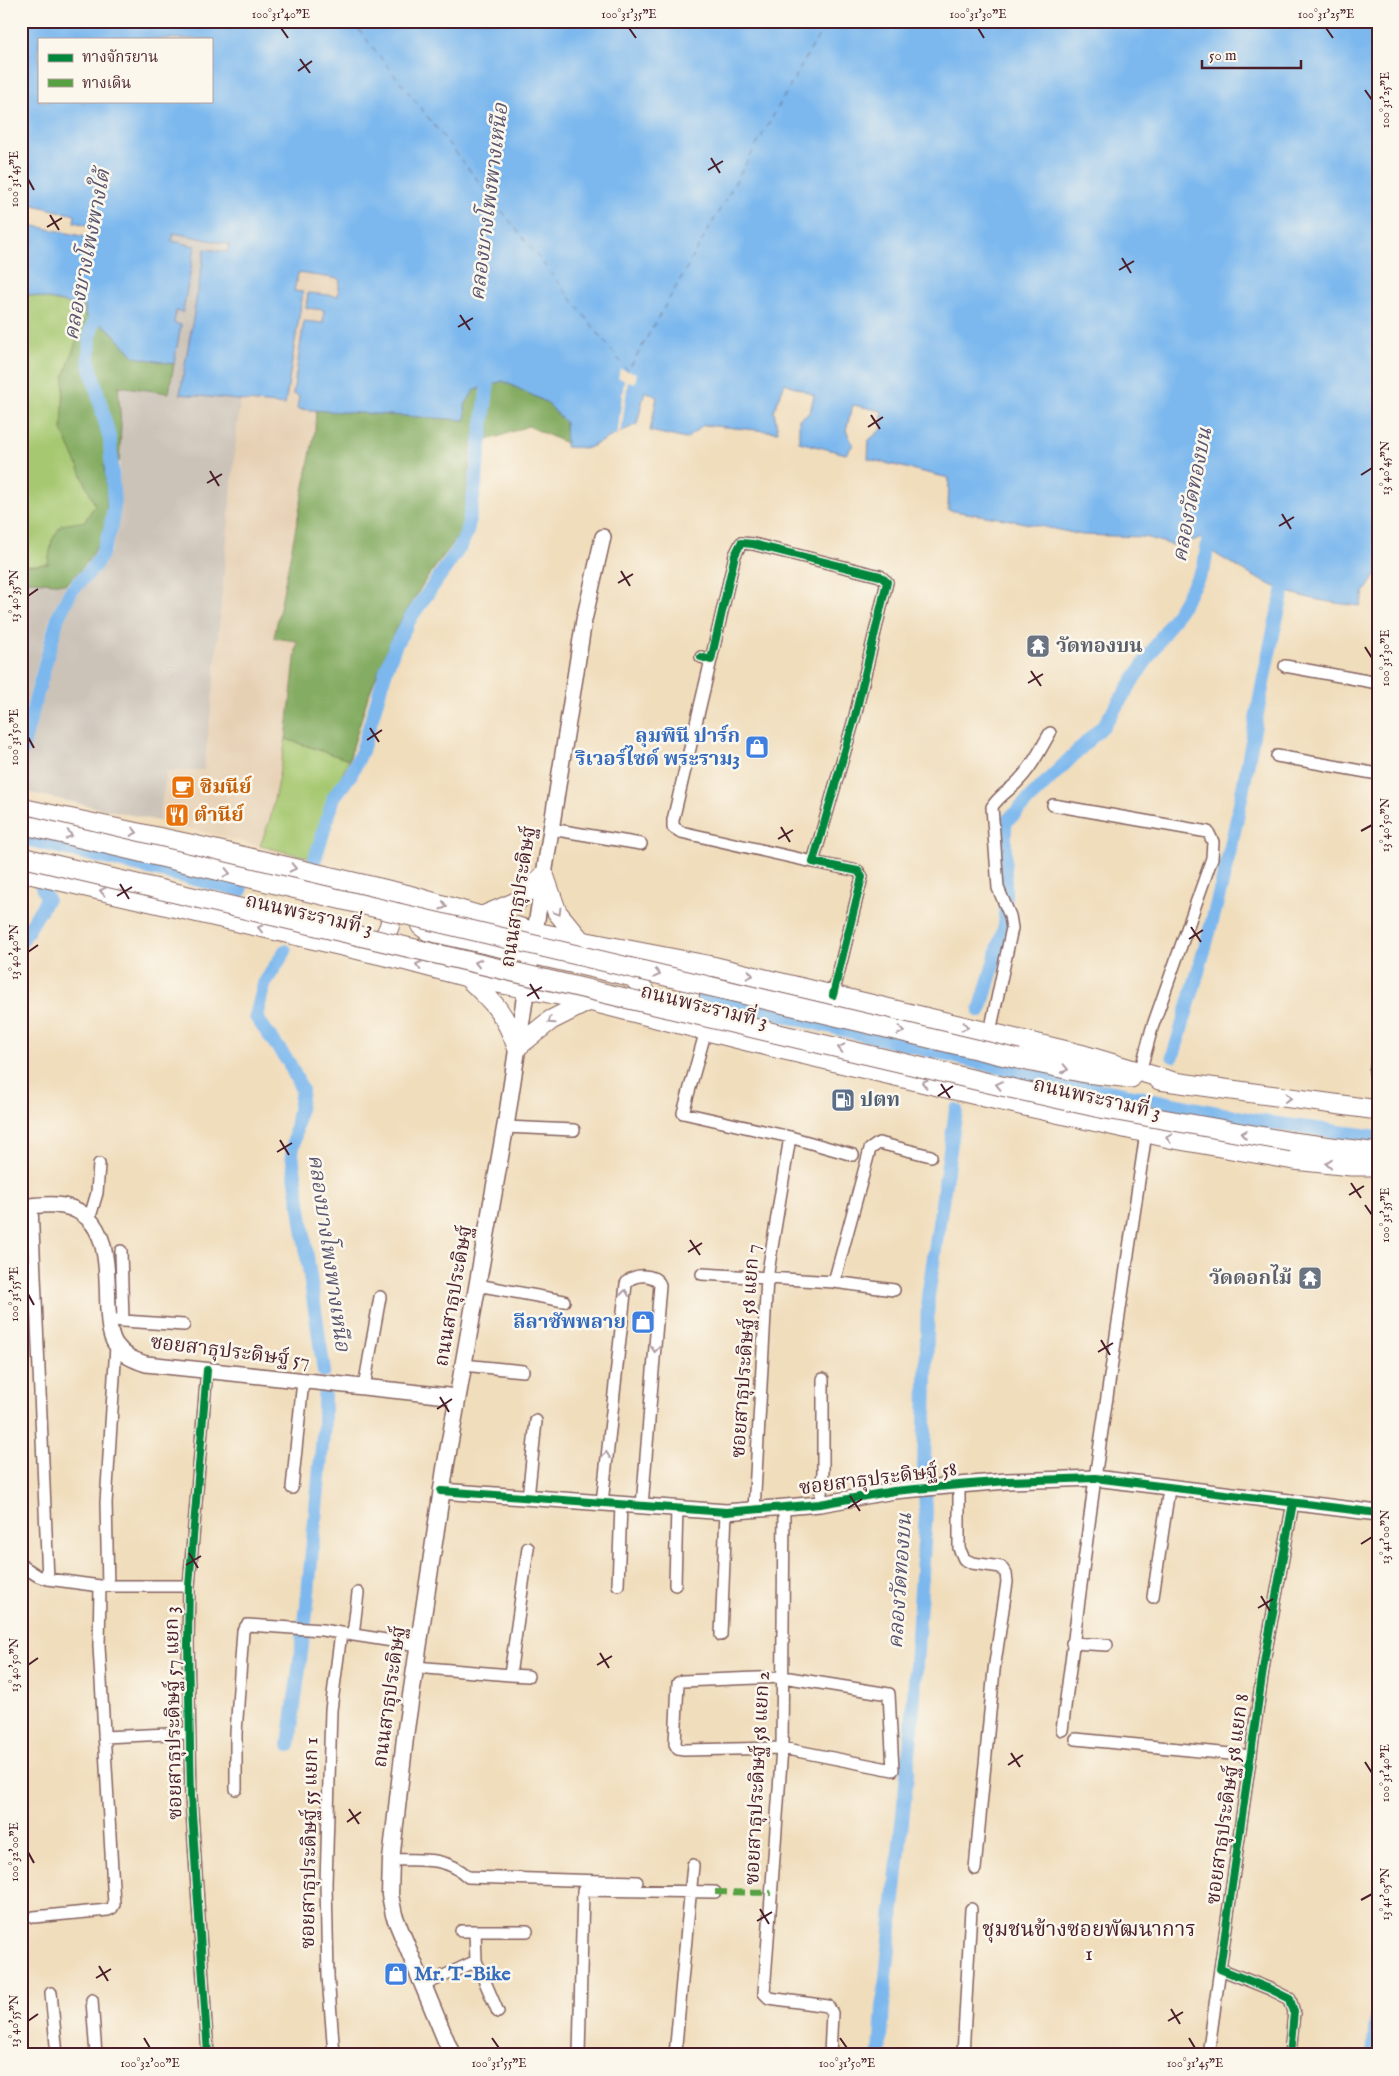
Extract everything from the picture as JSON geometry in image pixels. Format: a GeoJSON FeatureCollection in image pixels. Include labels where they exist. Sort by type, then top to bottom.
{"type":"FeatureCollection","features":[{"type":"Feature","properties":{"kind":"main road","name":"ถนนพระรามที่ 3"},"geometry":{"type":"LineString","coordinates":[[22,813],[192,844],[409,895],[535,932],[712,966],[990,1032],[1084,1055],[1171,1081]]}},
{"type":"Feature","properties":{"kind":"main road","name":"ถนนพระรามที่ 3"},"geometry":{"type":"LineString","coordinates":[[22,813],[1018,1059],[1085,1073],[1171,1081],[1378,1110]]}},
{"type":"Feature","properties":{"kind":"main road","name":"ถนนพระรามที่ 3"},"geometry":{"type":"LineString","coordinates":[[21,856],[1100,1108],[1292,1142],[1378,1153]]}},
{"type":"Feature","properties":{"kind":"main road","name":"ถนนพระรามที่ 3"},"geometry":{"type":"LineString","coordinates":[[21,872],[466,977],[589,1001],[969,1094],[1146,1133],[1294,1160],[1351,1166],[1378,1166]]}},
{"type":"Feature","properties":{"kind":"main road"},"geometry":{"type":"LineString","coordinates":[[480,917],[516,902],[544,875],[557,912],[582,942]]}},
{"type":"Feature","properties":{"kind":"main road"},"geometry":{"type":"LineString","coordinates":[[364,952],[376,946],[387,935],[391,915],[387,902],[375,888]]}},
{"type":"Feature","properties":{"kind":"main road"},"geometry":{"type":"LineString","coordinates":[[409,895],[421,926],[428,931],[633,977],[645,991],[652,1017]]}},
{"type":"Feature","properties":{"kind":"main road","name":"ถนนสาธุประดิษฐ์"},"geometry":{"type":"LineString","coordinates":[[452,2055],[394,1915],[390,1895],[391,1860],[418,1645],[457,1397],[505,1127],[535,932]]}},
{"type":"Feature","properties":{"kind":"main road"},"geometry":{"type":"LineString","coordinates":[[703,1029],[692,1018],[687,1005],[692,987],[701,974],[712,966]]}},
{"type":"Feature","properties":{"kind":"main road"},"geometry":{"type":"LineString","coordinates":[[466,977],[497,1005],[509,1026],[517,1047],[551,1020],[589,1001]]}},
{"type":"Feature","properties":{"kind":"street","name":"ถนนสาธุประดิษฐ์"},"geometry":{"type":"LineString","coordinates":[[535,932],[584,620],[603,537]]}},
{"type":"Feature","properties":{"kind":"street"},"geometry":{"type":"LineString","coordinates":[[814,862],[855,716],[887,582],[880,576],[753,544],[741,543],[735,555],[706,658],[673,827],[681,832],[814,862],[858,871],[862,877],[833,995]]}},
{"type":"Feature","properties":{"kind":"street"},"geometry":{"type":"LineString","coordinates":[[1285,666],[1378,683]]}},
{"type":"Feature","properties":{"kind":"street"},"geometry":{"type":"LineString","coordinates":[[990,1032],[1012,928],[1010,916],[1002,898],[997,878],[992,807],[996,800],[1020,780],[1036,758],[1050,733]]}},
{"type":"Feature","properties":{"kind":"street"},"geometry":{"type":"LineString","coordinates":[[1277,756],[1378,774]]}},
{"type":"Feature","properties":{"kind":"street"},"geometry":{"type":"LineString","coordinates":[[1053,805],[1208,832],[1214,842],[1212,858],[1152,1028],[1140,1072]]}},
{"type":"Feature","properties":{"kind":"street"},"geometry":{"type":"LineString","coordinates":[[551,829],[641,844]]}},
{"type":"Feature","properties":{"kind":"street"},"geometry":{"type":"LineString","coordinates":[[703,1029],[684,1113],[853,1155]]}},
{"type":"Feature","properties":{"kind":"street"},"geometry":{"type":"LineString","coordinates":[[1378,1057],[1375,1072],[1378,1075]]}},
{"type":"Feature","properties":{"kind":"street"},"geometry":{"type":"LineString","coordinates":[[505,1127],[574,1130]]}},
{"type":"Feature","properties":{"kind":"street"},"geometry":{"type":"LineString","coordinates":[[1062,1730],[1072,1643],[1086,1560],[1095,1478],[1146,1133]]}},
{"type":"Feature","properties":{"kind":"street","name":"ซอยสาธุประดิษฐ์ 58 แยก 7"},"geometry":{"type":"LineString","coordinates":[[754,1510],[767,1278],[790,1138]]}},
{"type":"Feature","properties":{"kind":"street"},"geometry":{"type":"LineString","coordinates":[[834,1282],[870,1149],[879,1143],[931,1156]]}},
{"type":"Feature","properties":{"kind":"street"},"geometry":{"type":"LineString","coordinates":[[89,1220],[97,1193],[99,1164]]}},
{"type":"Feature","properties":{"kind":"street"},"geometry":{"type":"LineString","coordinates":[[48,1579],[26,1207],[57,1205],[76,1210],[97,1228],[103,1240],[116,1320]]}},
{"type":"Feature","properties":{"kind":"street"},"geometry":{"type":"LineString","coordinates":[[34,1917],[108,1910],[114,1904],[99,1646],[104,1586],[106,1503],[116,1346],[110,1331],[116,1320],[121,1251]]}},
{"type":"Feature","properties":{"kind":"street"},"geometry":{"type":"LineString","coordinates":[[702,1274],[834,1282],[894,1290]]}},
{"type":"Feature","properties":{"kind":"street"},"geometry":{"type":"LineString","coordinates":[[602,1503],[626,1284],[634,1277],[653,1277],[657,1279],[660,1285],[642,1506]]}},
{"type":"Feature","properties":{"kind":"street"},"geometry":{"type":"LineString","coordinates":[[477,1285],[564,1301]]}},
{"type":"Feature","properties":{"kind":"street"},"geometry":{"type":"LineString","coordinates":[[364,1387],[380,1297]]}},
{"type":"Feature","properties":{"kind":"street"},"geometry":{"type":"LineString","coordinates":[[116,1320],[184,1325]]}},
{"type":"Feature","properties":{"kind":"street","name":"ซอยสาธุประดิษฐ์ 57"},"geometry":{"type":"LineString","coordinates":[[116,1346],[129,1358],[146,1364],[457,1397]]}},
{"type":"Feature","properties":{"kind":"street"},"geometry":{"type":"LineString","coordinates":[[463,1365],[523,1371]]}},
{"type":"Feature","properties":{"kind":"street","name":"ซอยสาธุประดิษฐ์ 57 แยก 3"},"geometry":{"type":"LineString","coordinates":[[207,1370],[189,1586],[191,1797],[208,2055]]}},
{"type":"Feature","properties":{"kind":"street"},"geometry":{"type":"LineString","coordinates":[[820,1504],[823,1472],[822,1379]]}},
{"type":"Feature","properties":{"kind":"street"},"geometry":{"type":"LineString","coordinates":[[292,1488],[303,1381]]}},
{"type":"Feature","properties":{"kind":"street"},"geometry":{"type":"LineString","coordinates":[[528,1498],[536,1421]]}},
{"type":"Feature","properties":{"kind":"street","name":"ซอยสาธุประดิษฐ์ 58"},"geometry":{"type":"LineString","coordinates":[[442,1491],[726,1512],[820,1504],[894,1491],[959,1485],[1007,1481],[1095,1478],[1169,1489],[1378,1514]]}},
{"type":"Feature","properties":{"kind":"street"},"geometry":{"type":"LineString","coordinates":[[959,1485],[959,1548],[964,1559],[972,1563],[1001,1567],[1006,1574],[1007,1582],[992,1688],[975,1869]]}},
{"type":"Feature","properties":{"kind":"street"},"geometry":{"type":"LineString","coordinates":[[1153,1597],[1169,1489]]}},
{"type":"Feature","properties":{"kind":"street","name":"ซอยสาธุประดิษฐ์ 58 แยก 8"},"geometry":{"type":"LineString","coordinates":[[1208,2055],[1265,1656],[1293,1503]]}},
{"type":"Feature","properties":{"kind":"street"},"geometry":{"type":"LineString","coordinates":[[618,1585],[621,1505]]}},
{"type":"Feature","properties":{"kind":"street","name":"ซอยสาธุประดิษฐ์ 58 แยก 2"},"geometry":{"type":"LineString","coordinates":[[784,1507],[782,1748],[764,1993],[768,1998],[828,2006],[832,2013],[830,2055]]}},
{"type":"Feature","properties":{"kind":"street"},"geometry":{"type":"LineString","coordinates":[[675,1585],[677,1508]]}},
{"type":"Feature","properties":{"kind":"street"},"geometry":{"type":"LineString","coordinates":[[720,1635],[726,1512]]}},
{"type":"Feature","properties":{"kind":"street"},"geometry":{"type":"LineString","coordinates":[[510,1674],[528,1548]]}},
{"type":"Feature","properties":{"kind":"street"},"geometry":{"type":"LineString","coordinates":[[21,1566],[38,1576],[48,1579],[104,1586],[189,1586]]}},
{"type":"Feature","properties":{"kind":"street","name":"ซอยสาธุประดิษฐ์ 55 แยก 1"},"geometry":{"type":"LineString","coordinates":[[334,2055],[328,1976],[326,1875],[331,1710],[358,1593]]}},
{"type":"Feature","properties":{"kind":"street"},"geometry":{"type":"LineString","coordinates":[[236,1790],[236,1738],[243,1630],[247,1625],[322,1630],[418,1645]]}},
{"type":"Feature","properties":{"kind":"street"},"geometry":{"type":"LineString","coordinates":[[1072,1643],[1108,1644]]}},
{"type":"Feature","properties":{"kind":"street"},"geometry":{"type":"LineString","coordinates":[[415,1667],[528,1676]]}},
{"type":"Feature","properties":{"kind":"street"},"geometry":{"type":"LineString","coordinates":[[783,1677],[890,1694],[894,1770],[782,1748],[678,1749],[675,1744],[678,1683],[682,1681],[783,1677]]}},
{"type":"Feature","properties":{"kind":"street"},"geometry":{"type":"LineString","coordinates":[[104,1737],[190,1733]]}},
{"type":"Feature","properties":{"kind":"street"},"geometry":{"type":"LineString","coordinates":[[1076,1739],[1251,1756]]}},
{"type":"Feature","properties":{"kind":"street"},"geometry":{"type":"LineString","coordinates":[[391,1860],[437,1860],[458,1868],[468,1877],[637,1882]]}},
{"type":"Feature","properties":{"kind":"street"},"geometry":{"type":"LineString","coordinates":[[675,2055],[693,1865]]}},
{"type":"Feature","properties":{"kind":"street"},"geometry":{"type":"LineString","coordinates":[[579,2055],[583,1890],[715,1892]]}},
{"type":"Feature","properties":{"kind":"street"},"geometry":{"type":"LineString","coordinates":[[963,2055],[971,1909]]}},
{"type":"Feature","properties":{"kind":"street"},"geometry":{"type":"LineString","coordinates":[[461,1931],[527,1931]]}},
{"type":"Feature","properties":{"kind":"street"},"geometry":{"type":"LineString","coordinates":[[475,1931],[476,1961],[498,2012]]}},
{"type":"Feature","properties":{"kind":"street"},"geometry":{"type":"LineString","coordinates":[[422,1986],[476,1961]]}},
{"type":"Feature","properties":{"kind":"street"},"geometry":{"type":"LineString","coordinates":[[1220,1969],[1290,1999],[1294,2012],[1290,2055]]}},
{"type":"Feature","properties":{"kind":"street"},"geometry":{"type":"LineString","coordinates":[[51,1993],[56,2055]]}},
{"type":"Feature","properties":{"kind":"street"},"geometry":{"type":"LineString","coordinates":[[92,2000],[96,2055]]}},
{"type":"Feature","properties":{"kind":"shaded area"},"geometry":{"type":"Polygon","coordinates":[[[174,232],[229,244],[229,252],[205,249],[180,394],[240,400],[204,770],[167,771],[159,821],[21,791],[21,778],[61,625],[71,603],[111,552],[118,521],[121,426],[117,386],[169,392],[181,325],[173,324],[176,311],[184,312],[195,247],[172,241],[174,232]]]}},
{"type":"Feature","properties":{"kind":"shaded area"},"geometry":{"type":"Polygon","coordinates":[[[298,273],[341,279],[338,297],[309,293],[324,310],[323,324],[304,321],[293,395],[299,396],[297,409],[316,410],[315,431],[274,638],[298,640],[286,739],[271,816],[260,846],[159,821],[167,771],[204,769],[240,400],[285,405],[303,292],[294,291],[298,273]]]}},
{"type":"Feature","properties":{"kind":"shaded area"},"geometry":{"type":"Polygon","coordinates":[[[21,580],[66,584],[50,617],[21,725],[21,580]]]}},
{"type":"Feature","properties":{"kind":"green space"},"geometry":{"type":"Polygon","coordinates":[[[21,293],[85,307],[85,482],[95,505],[85,521],[52,540],[48,564],[21,566],[21,293]]]}},
{"type":"Feature","properties":{"kind":"green space"},"geometry":{"type":"Polygon","coordinates":[[[85,315],[109,329],[135,357],[174,364],[169,393],[118,386],[121,426],[119,462],[104,463],[107,500],[104,530],[99,543],[81,570],[66,584],[21,580],[21,566],[48,564],[52,540],[61,525],[85,521],[95,505],[62,430],[64,377],[85,315]]]}},
{"type":"Feature","properties":{"kind":"green space"},"geometry":{"type":"Polygon","coordinates":[[[503,381],[546,402],[565,422],[566,443],[528,426],[495,438],[472,442],[462,531],[425,581],[394,632],[368,697],[349,760],[286,739],[297,641],[274,638],[315,431],[316,410],[465,420],[465,405],[475,389],[503,381]]]}},
{"type":"Feature","properties":{"kind":"green space"},"geometry":{"type":"Polygon","coordinates":[[[286,739],[349,760],[333,794],[311,858],[260,846],[271,816],[286,739]]]}},
{"type":"Feature","properties":{"kind":"water"},"geometry":{"type":"Polygon","coordinates":[[[21,21],[1378,21],[1378,576],[1375,576],[1364,593],[1360,606],[1341,604],[1294,594],[1250,575],[1216,554],[1209,548],[1203,538],[1173,545],[1144,537],[1083,535],[948,510],[949,478],[868,459],[869,440],[882,429],[882,411],[853,405],[846,430],[853,445],[846,454],[799,442],[799,419],[810,412],[814,395],[785,383],[774,411],[778,432],[703,425],[686,439],[650,431],[657,397],[645,391],[637,424],[588,448],[566,447],[565,422],[546,402],[503,381],[475,389],[465,405],[466,420],[297,409],[299,396],[293,394],[304,321],[323,323],[324,310],[306,308],[308,293],[338,296],[340,279],[298,273],[294,291],[303,292],[285,405],[180,394],[205,249],[228,252],[229,244],[174,233],[172,241],[195,246],[183,312],[176,311],[174,323],[181,325],[174,364],[135,357],[109,329],[85,315],[85,307],[21,293],[21,223],[95,239],[98,228],[74,222],[75,215],[21,202],[21,21]]]}},
{"type":"Feature","properties":{"kind":"pier"},"geometry":{"type":"Polygon","coordinates":[[[620,369],[637,373],[635,383],[628,381],[622,427],[615,438],[624,380],[618,378],[620,369]]]}},
{"type":"Feature","properties":{"kind":"waterway","name":"คลองบางโพงพางใต้"},"geometry":{"type":"LineString","coordinates":[[21,753],[58,617],[71,591],[92,569],[101,556],[110,531],[114,506],[110,440],[89,361],[90,335],[99,303]]}},
{"type":"Feature","properties":{"kind":"waterway","name":"คลองบางโพงพางเหนือ"},"geometry":{"type":"LineString","coordinates":[[315,859],[334,797],[351,774],[362,751],[387,667],[396,644],[411,617],[460,547],[467,532],[490,367]]}},
{"type":"Feature","properties":{"kind":"waterway","name":"คลองวัดทองบน"},"geometry":{"type":"LineString","coordinates":[[980,1011],[1005,925],[1005,823],[1104,725],[1181,607],[1204,567],[1210,529]]}},
{"type":"Feature","properties":{"kind":"waterway"},"geometry":{"type":"LineString","coordinates":[[1173,1056],[1208,938],[1223,878],[1267,664],[1288,573]]}},
{"type":"Feature","properties":{"kind":"waterway"},"geometry":{"type":"LineString","coordinates":[[21,838],[241,890]]}},
{"type":"Feature","properties":{"kind":"waterway","name":"คลองบางโพงพางใต้"},"geometry":{"type":"LineString","coordinates":[[21,942],[47,899],[35,870]]}},
{"type":"Feature","properties":{"kind":"waterway","name":"คลองบางโพงพางเหนือ"},"geometry":{"type":"LineString","coordinates":[[285,951],[264,984],[256,1017],[289,1063],[302,1090],[292,1154],[324,1371]]}},
{"type":"Feature","properties":{"kind":"waterway"},"geometry":{"type":"LineString","coordinates":[[703,996],[1035,1076],[1263,1122],[1378,1137]]}},
{"type":"Feature","properties":{"kind":"waterway","name":"คลองวัดทองบน"},"geometry":{"type":"LineString","coordinates":[[880,2055],[883,2006],[912,1726],[926,1513],[924,1465],[928,1297],[956,1110]]}},
{"type":"Feature","properties":{"kind":"waterway","name":"คลองบางโพงพางเหนือ"},"geometry":{"type":"LineString","coordinates":[[289,1745],[306,1614],[324,1425],[324,1395]]}},
{"type":"Feature","properties":{"kind":"waterway"},"geometry":{"type":"LineString","coordinates":[[1374,2055],[1378,2013]]}},
{"type":"Feature","properties":{"kind":"ferry route"},"geometry":{"type":"LineString","coordinates":[[352,21],[628,371],[827,21]]}},
{"type":"Feature","properties":{"kind":"marked path"},"geometry":{"type":"LineString","coordinates":[[715,1892],[771,1893]]}},
{"type":"Feature","properties":{"kind":"cycle path"},"geometry":{"type":"LineString","coordinates":[[701,657],[711,660],[735,555],[741,543],[753,544],[880,576],[887,582],[855,716],[813,862],[858,871],[862,877],[833,995]]}},
{"type":"Feature","properties":{"kind":"cycle path"},"geometry":{"type":"LineString","coordinates":[[207,1370],[189,1586],[188,1644],[191,1797],[208,2055]]}},
{"type":"Feature","properties":{"kind":"cycle path"},"geometry":{"type":"LineString","coordinates":[[441,1491],[726,1512],[820,1504],[894,1491],[959,1485],[1007,1481],[1095,1478],[1378,1513]]}},
{"type":"Feature","properties":{"kind":"cycle path"},"geometry":{"type":"LineString","coordinates":[[1290,2055],[1294,2012],[1290,1999],[1220,1969],[1265,1656],[1293,1503]]}},
{"type":"Feature","properties":{"kind":"place","name":"วัดทองบน"},"geometry":{"type":"Point","coordinates":[1038,646]}},
{"type":"Feature","properties":{"kind":"place","name":"ลุมพินี ปาร์ก ริเวอร์ไซด์ พระราม3"},"geometry":{"type":"Point","coordinates":[757,747]}},
{"type":"Feature","properties":{"kind":"place","name":"ชิมนีย์"},"geometry":{"type":"Point","coordinates":[183,787]}},
{"type":"Feature","properties":{"kind":"place","name":"ตำนีย์"},"geometry":{"type":"Point","coordinates":[177,815]}},
{"type":"Feature","properties":{"kind":"place","name":"ปตท"},"geometry":{"type":"Point","coordinates":[843,1100]}},
{"type":"Feature","properties":{"kind":"place","name":"วัดดอกไม้"},"geometry":{"type":"Point","coordinates":[1310,1278]}},
{"type":"Feature","properties":{"kind":"place","name":"ลีลาซัพพลาย"},"geometry":{"type":"Point","coordinates":[643,1322]}},
{"type":"Feature","properties":{"kind":"place","name":"Mr. T-Bike"},"geometry":{"type":"Point","coordinates":[396,1974]}},
{"type":"Feature","properties":{"kind":"district","name":"ชุมชนข้างซอยพัฒนาการ 1"},"geometry":{"type":"Point","coordinates":[1089,1942]}}]}
